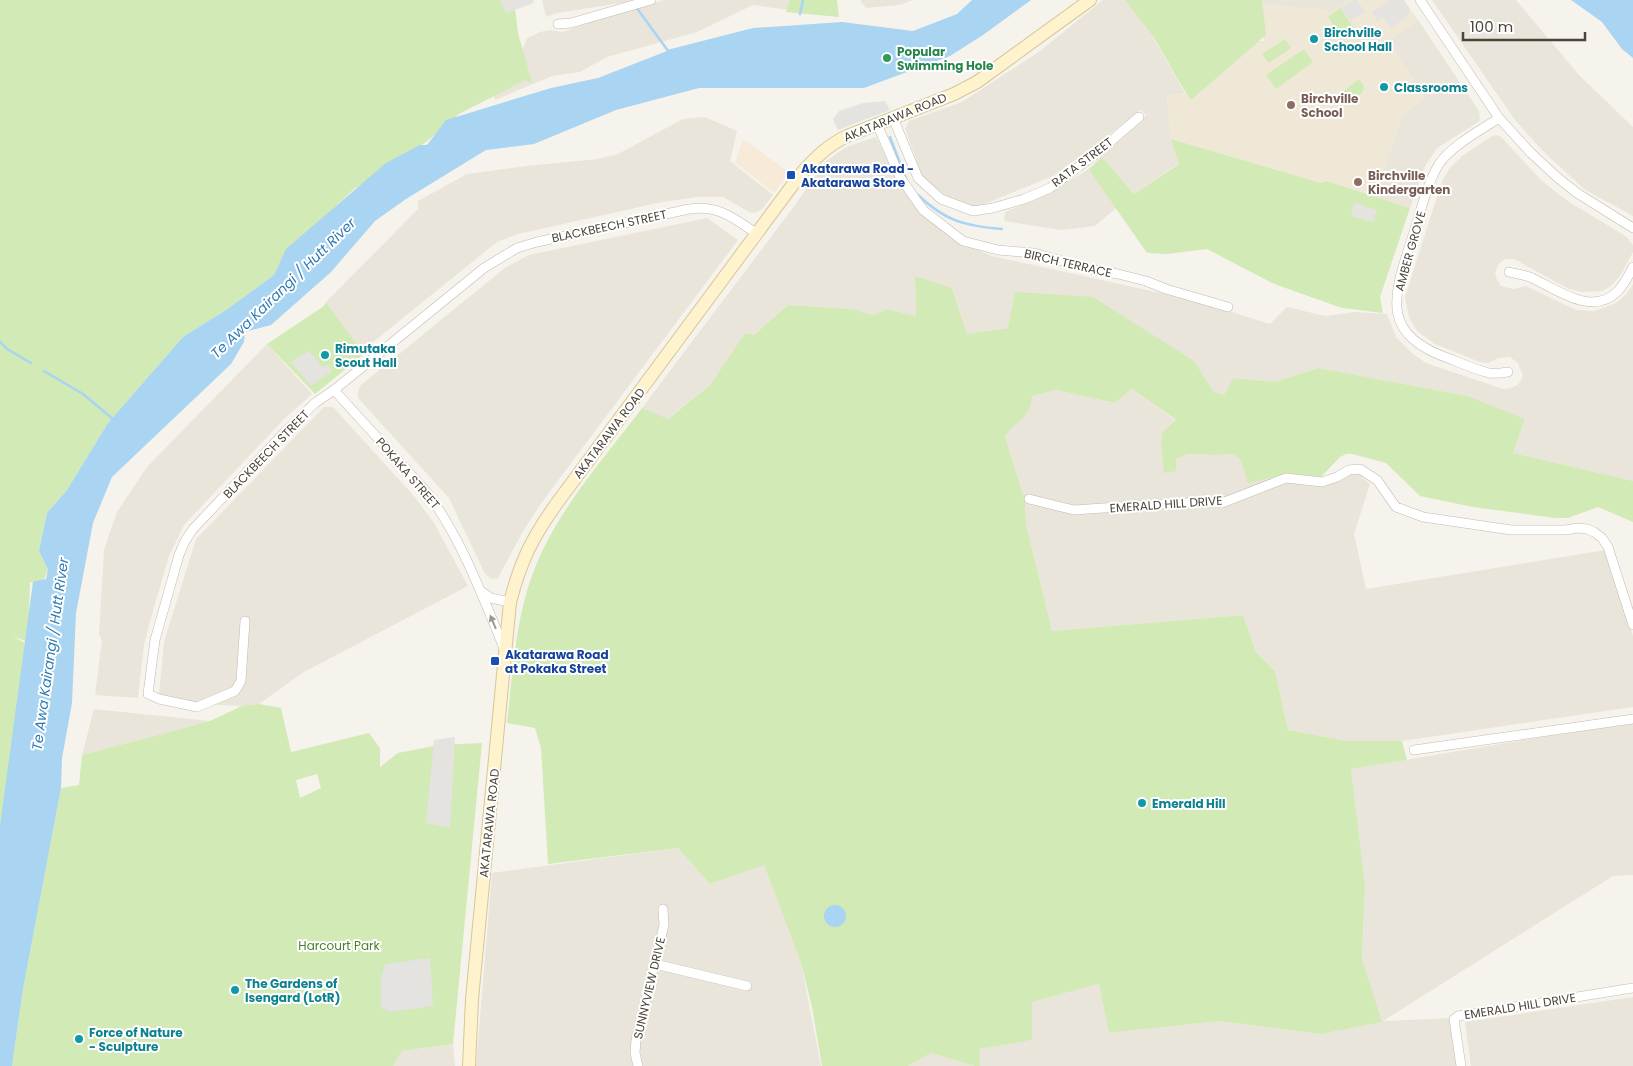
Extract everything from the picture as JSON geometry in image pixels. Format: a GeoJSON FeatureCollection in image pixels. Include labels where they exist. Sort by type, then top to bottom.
{"type":"FeatureCollection","features":[{"type":"Feature","properties":{"kind":"street"},"geometry":{"type":"LineString","coordinates":[[558,24],[571,23],[651,0]]}},
{"type":"Feature","properties":{"kind":"street","name":"AKATARAWA ROAD"},"geometry":{"type":"LineString","coordinates":[[469,1066],[473,989],[510,602],[523,559],[543,523],[800,175],[823,151],[840,139],[954,94],[977,82],[1090,0]]}},
{"type":"Feature","properties":{"kind":"street"},"geometry":{"type":"LineString","coordinates":[[1420,0],[1499,118],[1531,153],[1558,178],[1596,206],[1633,228]]}},
{"type":"Feature","properties":{"kind":"street","name":"RATA STREET"},"geometry":{"type":"LineString","coordinates":[[893,118],[918,178],[941,199],[973,211],[993,208],[1024,199],[1050,188],[1097,153],[1139,117]]}},
{"type":"Feature","properties":{"kind":"street","name":"AMBER GROVE"},"geometry":{"type":"LineString","coordinates":[[1499,118],[1450,153],[1440,163],[1434,175],[1396,292],[1396,305],[1400,321],[1408,336],[1419,346],[1432,353],[1490,374],[1508,372]]}},
{"type":"Feature","properties":{"kind":"street","name":"BIRCH TERRACE"},"geometry":{"type":"LineString","coordinates":[[877,124],[900,177],[923,210],[963,241],[998,250],[1034,253],[1094,270],[1146,281],[1166,290],[1228,307]]}},
{"type":"Feature","properties":{"kind":"street","name":"BLACKBEECH STREET"},"geometry":{"type":"LineString","coordinates":[[245,621],[241,681],[235,691],[197,707],[159,699],[148,694],[155,640],[179,555],[193,529],[285,432],[316,403],[484,268],[517,248],[546,240],[702,207],[726,214],[757,234]]}},
{"type":"Feature","properties":{"kind":"street"},"geometry":{"type":"LineString","coordinates":[[1509,272],[1531,278],[1570,298],[1585,302],[1598,301],[1611,296],[1618,291],[1633,268]]}},
{"type":"Feature","properties":{"kind":"street","name":"POKAKA STREET"},"geometry":{"type":"LineString","coordinates":[[334,390],[436,504],[454,535],[482,592],[506,652]]}},
{"type":"Feature","properties":{"kind":"street","name":"EMERALD HILL DRIVE"},"geometry":{"type":"LineString","coordinates":[[1029,499],[1074,510],[1177,503],[1222,503],[1286,478],[1322,482],[1337,477],[1349,470],[1360,470],[1377,480],[1396,507],[1423,516],[1511,530],[1565,530],[1578,528],[1594,532],[1602,538],[1608,547],[1633,624]]}},
{"type":"Feature","properties":{"kind":"street"},"geometry":{"type":"LineString","coordinates":[[482,592],[491,598],[510,602]]}},
{"type":"Feature","properties":{"kind":"street"},"geometry":{"type":"LineString","coordinates":[[1414,750],[1633,719]]}},
{"type":"Feature","properties":{"kind":"street","name":"SUNNYVIEW DRIVE"},"geometry":{"type":"LineString","coordinates":[[638,1066],[634,1053],[636,1040],[664,925],[663,909]]}},
{"type":"Feature","properties":{"kind":"street"},"geometry":{"type":"LineString","coordinates":[[655,964],[747,986]]}},
{"type":"Feature","properties":{"kind":"street","name":"EMERALD HILL DRIVE"},"geometry":{"type":"LineString","coordinates":[[1461,1066],[1454,1019],[1458,1016],[1633,988]]}},
{"type":"Feature","properties":{"kind":"shaded area"},"geometry":{"type":"Polygon","coordinates":[[[500,0],[533,0],[534,3],[506,13],[500,0]]]}},
{"type":"Feature","properties":{"kind":"shaded area"},"geometry":{"type":"Polygon","coordinates":[[[542,0],[632,0],[557,13],[546,17],[542,0]]]}},
{"type":"Feature","properties":{"kind":"shaded area"},"geometry":{"type":"Polygon","coordinates":[[[664,0],[798,0],[795,11],[753,5],[697,32],[607,57],[580,72],[552,76],[495,100],[486,76],[521,53],[527,38],[550,30],[563,32],[622,11],[629,11],[664,0]]]}},
{"type":"Feature","properties":{"kind":"shaded area"},"geometry":{"type":"Polygon","coordinates":[[[860,0],[913,0],[899,5],[866,8],[860,0]]]}},
{"type":"Feature","properties":{"kind":"shaded area"},"geometry":{"type":"Polygon","coordinates":[[[1103,0],[1125,0],[1150,32],[1185,93],[1167,96],[1171,139],[1179,163],[1134,194],[1103,158],[1089,170],[1116,208],[1095,226],[1061,230],[1004,221],[1005,212],[1041,197],[1086,171],[1146,115],[1141,110],[1053,176],[977,207],[957,203],[924,180],[905,129],[909,121],[962,102],[1040,51],[1103,0]]]}},
{"type":"Feature","properties":{"kind":"shaded area"},"geometry":{"type":"Polygon","coordinates":[[[1259,0],[1350,0],[1333,11],[1259,4],[1259,0]]]}},
{"type":"Feature","properties":{"kind":"shaded area","name":"Birchville School"},"geometry":{"type":"Polygon","coordinates":[[[1350,0],[1404,0],[1418,20],[1387,41],[1425,97],[1403,114],[1374,196],[1327,181],[1321,183],[1171,139],[1167,95],[1184,94],[1241,41],[1264,41],[1259,4],[1333,11],[1350,0]]]}},
{"type":"Feature","properties":{"kind":"shaded area"},"geometry":{"type":"Polygon","coordinates":[[[1357,0],[1365,12],[1350,21],[1341,8],[1357,0]]]}},
{"type":"Feature","properties":{"kind":"shaded area"},"geometry":{"type":"Polygon","coordinates":[[[1391,0],[1404,0],[1409,8],[1409,15],[1391,28],[1383,17],[1377,21],[1372,12],[1391,0]]]}},
{"type":"Feature","properties":{"kind":"shaded area"},"geometry":{"type":"Polygon","coordinates":[[[1432,0],[1516,0],[1578,74],[1633,127],[1633,216],[1584,189],[1544,152],[1515,120],[1432,0]]]}},
{"type":"Feature","properties":{"kind":"shaded area"},"geometry":{"type":"Polygon","coordinates":[[[1418,20],[1479,111],[1480,121],[1437,148],[1425,166],[1410,208],[1374,196],[1403,114],[1425,97],[1387,41],[1418,20]]]}},
{"type":"Feature","properties":{"kind":"shaded area"},"geometry":{"type":"Polygon","coordinates":[[[885,101],[890,110],[838,130],[833,119],[839,111],[863,103],[885,101]]]}},
{"type":"Feature","properties":{"kind":"shaded area"},"geometry":{"type":"Polygon","coordinates":[[[705,117],[737,131],[730,161],[773,195],[763,208],[757,212],[751,213],[723,197],[697,197],[662,202],[518,234],[497,242],[362,351],[326,302],[418,209],[418,201],[467,174],[598,159],[618,154],[683,119],[705,117]]]}},
{"type":"Feature","properties":{"kind":"shaded area"},"geometry":{"type":"Polygon","coordinates":[[[1497,135],[1542,181],[1569,202],[1627,237],[1633,245],[1633,252],[1620,276],[1610,287],[1602,291],[1582,292],[1569,289],[1514,259],[1505,259],[1499,264],[1495,272],[1501,286],[1513,289],[1526,286],[1576,310],[1595,311],[1616,303],[1626,295],[1633,284],[1633,481],[1513,453],[1525,419],[1468,396],[1318,368],[1275,382],[1233,378],[1224,396],[1214,392],[1194,361],[1008,328],[967,334],[952,288],[915,277],[916,316],[887,309],[873,315],[852,309],[788,305],[754,335],[745,333],[710,385],[667,419],[642,408],[795,205],[825,162],[846,147],[876,137],[893,172],[920,212],[956,241],[992,256],[1197,301],[1270,324],[1287,307],[1325,316],[1355,312],[1387,314],[1396,337],[1413,354],[1426,363],[1503,389],[1511,388],[1518,385],[1523,376],[1518,363],[1510,357],[1499,358],[1488,363],[1480,362],[1435,344],[1417,331],[1409,317],[1405,297],[1442,181],[1450,168],[1462,156],[1492,136],[1497,135]]]}},
{"type":"Feature","properties":{"kind":"shaded area"},"geometry":{"type":"Polygon","coordinates":[[[743,139],[789,172],[774,193],[735,163],[743,139]]]}},
{"type":"Feature","properties":{"kind":"shaded area"},"geometry":{"type":"Polygon","coordinates":[[[1354,203],[1377,210],[1373,222],[1351,216],[1354,203]]]}},
{"type":"Feature","properties":{"kind":"shaded area"},"geometry":{"type":"Polygon","coordinates":[[[707,218],[738,240],[542,502],[522,533],[498,578],[492,579],[485,574],[449,498],[358,398],[361,385],[506,267],[529,255],[707,218]]]}},
{"type":"Feature","properties":{"kind":"shaded area"},"geometry":{"type":"Polygon","coordinates":[[[267,344],[312,394],[284,419],[184,525],[169,556],[149,625],[144,645],[138,698],[95,695],[102,640],[99,635],[104,550],[117,512],[147,467],[267,344]]]}},
{"type":"Feature","properties":{"kind":"shaded area"},"geometry":{"type":"Polygon","coordinates":[[[309,351],[323,367],[328,365],[332,371],[311,386],[291,362],[309,351]]]}},
{"type":"Feature","properties":{"kind":"shaded area"},"geometry":{"type":"Polygon","coordinates":[[[1132,389],[1176,421],[1176,459],[1188,454],[1233,454],[1271,477],[1284,475],[1322,476],[1324,483],[1357,472],[1370,484],[1354,534],[1366,589],[1606,550],[1633,636],[1633,707],[1402,741],[1347,741],[1288,730],[1275,671],[1256,652],[1243,615],[1052,631],[1026,524],[1025,501],[1005,438],[1032,396],[1056,390],[1113,403],[1132,389]]]}},
{"type":"Feature","properties":{"kind":"shaded area"},"geometry":{"type":"Polygon","coordinates":[[[324,407],[333,407],[413,495],[434,523],[468,586],[304,672],[259,704],[242,706],[197,704],[159,694],[164,642],[196,539],[324,407]]]}},
{"type":"Feature","properties":{"kind":"shaded area"},"geometry":{"type":"Polygon","coordinates":[[[94,709],[210,721],[82,755],[94,709]]]}},
{"type":"Feature","properties":{"kind":"shaded area"},"geometry":{"type":"Polygon","coordinates":[[[1633,722],[1633,875],[1613,876],[1383,1021],[1451,1018],[1458,1066],[980,1066],[978,1049],[1032,1040],[1032,1002],[1099,984],[1109,1033],[1219,1021],[1321,1034],[1381,1022],[1362,959],[1365,885],[1351,769],[1633,722]]]}},
{"type":"Feature","properties":{"kind":"shaded area"},"geometry":{"type":"Polygon","coordinates":[[[455,737],[450,828],[426,823],[434,740],[455,737]]]}},
{"type":"Feature","properties":{"kind":"shaded area"},"geometry":{"type":"Polygon","coordinates":[[[678,848],[710,884],[764,864],[801,963],[821,1066],[476,1066],[492,873],[678,848]]]}},
{"type":"Feature","properties":{"kind":"shaded area"},"geometry":{"type":"Polygon","coordinates":[[[430,958],[433,1006],[390,1012],[381,1007],[381,979],[385,964],[430,958]]]}},
{"type":"Feature","properties":{"kind":"shaded area"},"geometry":{"type":"Polygon","coordinates":[[[1633,997],[1633,1066],[1471,1066],[1465,1022],[1633,997]]]}},
{"type":"Feature","properties":{"kind":"shaded area"},"geometry":{"type":"Polygon","coordinates":[[[453,1044],[455,1066],[393,1066],[402,1051],[453,1044]]]}},
{"type":"Feature","properties":{"kind":"shaded area"},"geometry":{"type":"Polygon","coordinates":[[[931,1053],[975,1066],[908,1066],[931,1053]]]}},
{"type":"Feature","properties":{"kind":"green space"},"geometry":{"type":"Polygon","coordinates":[[[0,0],[514,0],[518,33],[532,83],[525,80],[459,114],[426,142],[354,189],[285,253],[274,275],[226,310],[183,337],[108,423],[67,490],[47,513],[39,551],[48,569],[42,584],[30,582],[28,642],[12,636],[25,643],[0,848],[0,0]]]}},
{"type":"Feature","properties":{"kind":"green space"},"geometry":{"type":"Polygon","coordinates":[[[790,0],[837,0],[839,17],[786,12],[790,0]]]}},
{"type":"Feature","properties":{"kind":"green space"},"geometry":{"type":"Polygon","coordinates":[[[1125,0],[1262,0],[1266,35],[1191,100],[1154,38],[1125,0]]]}},
{"type":"Feature","properties":{"kind":"green space"},"geometry":{"type":"Polygon","coordinates":[[[1340,8],[1356,31],[1344,40],[1328,17],[1340,8]]]}},
{"type":"Feature","properties":{"kind":"green space"},"geometry":{"type":"Polygon","coordinates":[[[1285,39],[1291,48],[1269,63],[1262,54],[1285,39]]]}},
{"type":"Feature","properties":{"kind":"green space"},"geometry":{"type":"Polygon","coordinates":[[[1304,49],[1313,62],[1276,89],[1266,75],[1304,49]]]}},
{"type":"Feature","properties":{"kind":"green space"},"geometry":{"type":"Polygon","coordinates":[[[1359,79],[1364,86],[1362,93],[1350,101],[1344,91],[1359,79]]]}},
{"type":"Feature","properties":{"kind":"green space"},"geometry":{"type":"Polygon","coordinates":[[[1171,139],[1321,183],[1327,181],[1410,208],[1380,297],[1383,313],[1342,308],[1291,290],[1272,283],[1207,249],[1167,254],[1147,253],[1089,170],[1102,157],[1134,194],[1179,164],[1171,139]]]}},
{"type":"Feature","properties":{"kind":"green space"},"geometry":{"type":"Polygon","coordinates":[[[915,276],[952,288],[967,334],[1008,328],[1015,292],[1093,297],[1194,361],[1214,392],[1224,395],[1233,378],[1275,382],[1318,368],[1468,396],[1525,419],[1513,453],[1633,481],[1633,522],[1598,507],[1568,518],[1555,518],[1473,507],[1420,496],[1386,463],[1352,454],[1340,457],[1322,476],[1284,475],[1248,483],[1241,460],[1233,454],[1188,454],[1176,459],[1176,471],[1164,473],[1162,433],[1176,420],[1132,389],[1114,403],[1056,390],[1032,396],[1026,415],[1005,437],[1025,501],[1026,524],[1052,631],[1243,615],[1256,652],[1275,671],[1288,730],[1347,741],[1402,741],[1407,760],[1351,769],[1365,885],[1362,959],[1382,1022],[1321,1034],[1219,1021],[1109,1033],[1099,984],[1032,1002],[1032,1040],[979,1049],[980,1066],[931,1053],[908,1066],[822,1066],[812,1007],[801,963],[764,865],[710,884],[678,848],[548,864],[541,748],[535,728],[507,723],[518,628],[527,591],[543,550],[567,507],[642,408],[668,419],[710,385],[745,333],[754,335],[788,305],[852,309],[873,315],[887,309],[916,316],[915,276]]]}},
{"type":"Feature","properties":{"kind":"green space"},"geometry":{"type":"Polygon","coordinates":[[[326,302],[364,354],[315,394],[267,344],[324,306],[326,302]]]}},
{"type":"Feature","properties":{"kind":"green space","name":"Harcourt Park"},"geometry":{"type":"Polygon","coordinates":[[[259,704],[281,708],[291,752],[369,733],[380,748],[380,767],[398,753],[439,745],[482,743],[453,1044],[402,1051],[393,1066],[12,1066],[23,989],[61,788],[79,785],[82,755],[210,721],[242,706],[259,704]],[[317,774],[296,780],[300,798],[321,788],[317,774]]]}},
{"type":"Feature","properties":{"kind":"water","name":"Te Awa Kairangi / Hutt River"},"geometry":{"type":"Polygon","coordinates":[[[972,0],[1031,0],[950,56],[864,88],[699,88],[616,110],[534,144],[486,150],[406,199],[375,221],[331,272],[271,325],[245,332],[244,342],[231,364],[112,477],[93,523],[76,613],[72,703],[62,758],[61,788],[23,989],[12,1066],[0,1066],[0,826],[33,582],[46,579],[48,569],[39,551],[47,513],[67,490],[108,423],[183,337],[226,310],[274,275],[286,249],[386,163],[420,145],[427,145],[446,120],[551,88],[598,78],[667,51],[671,55],[667,50],[753,28],[842,22],[913,31],[957,14],[972,0]]]}},
{"type":"Feature","properties":{"kind":"water"},"geometry":{"type":"Polygon","coordinates":[[[1571,0],[1633,0],[1633,58],[1622,49],[1602,22],[1571,0]]]}},
{"type":"Feature","properties":{"kind":"water"},"geometry":{"type":"Polygon","coordinates":[[[835,905],[843,908],[846,916],[843,924],[835,927],[827,924],[824,916],[827,908],[835,905]]]}},
{"type":"Feature","properties":{"kind":"waterway"},"geometry":{"type":"LineString","coordinates":[[800,14],[803,0]]}},
{"type":"Feature","properties":{"kind":"waterway"},"geometry":{"type":"LineString","coordinates":[[636,7],[674,59]]}},
{"type":"Feature","properties":{"kind":"waterway"},"geometry":{"type":"LineString","coordinates":[[890,137],[907,181]]}},
{"type":"Feature","properties":{"kind":"waterway"},"geometry":{"type":"LineString","coordinates":[[918,195],[937,211],[956,221],[1002,229]]}},
{"type":"Feature","properties":{"kind":"waterway"},"geometry":{"type":"LineString","coordinates":[[0,342],[7,349],[31,363]]}},
{"type":"Feature","properties":{"kind":"waterway"},"geometry":{"type":"LineString","coordinates":[[44,371],[83,394],[114,420]]}},
{"type":"Feature","properties":{"kind":"place","name":"Birchville School Hall"},"geometry":{"type":"Point","coordinates":[1314,39]}},
{"type":"Feature","properties":{"kind":"place","name":"Popular Swimming Hole"},"geometry":{"type":"Point","coordinates":[887,58]}},
{"type":"Feature","properties":{"kind":"place","name":"Classrooms"},"geometry":{"type":"Point","coordinates":[1384,87]}},
{"type":"Feature","properties":{"kind":"place","name":"Birchville School"},"geometry":{"type":"Point","coordinates":[1291,105]}},
{"type":"Feature","properties":{"kind":"place","name":"Akatarawa Road - Akatarawa Store"},"geometry":{"type":"Point","coordinates":[791,175]}},
{"type":"Feature","properties":{"kind":"place","name":"Birchville Kindergarten"},"geometry":{"type":"Point","coordinates":[1358,182]}},
{"type":"Feature","properties":{"kind":"place","name":"Rimutaka Scout Hall"},"geometry":{"type":"Point","coordinates":[325,355]}},
{"type":"Feature","properties":{"kind":"place","name":"Akatarawa Road at Pokaka Street"},"geometry":{"type":"Point","coordinates":[495,661]}},
{"type":"Feature","properties":{"kind":"place","name":"Emerald Hill"},"geometry":{"type":"Point","coordinates":[1142,803]}},
{"type":"Feature","properties":{"kind":"place","name":"The Gardens of Isengard (LotR)"},"geometry":{"type":"Point","coordinates":[235,990]}},
{"type":"Feature","properties":{"kind":"place","name":"Force of Nature - Sculpture"},"geometry":{"type":"Point","coordinates":[79,1039]}}]}
